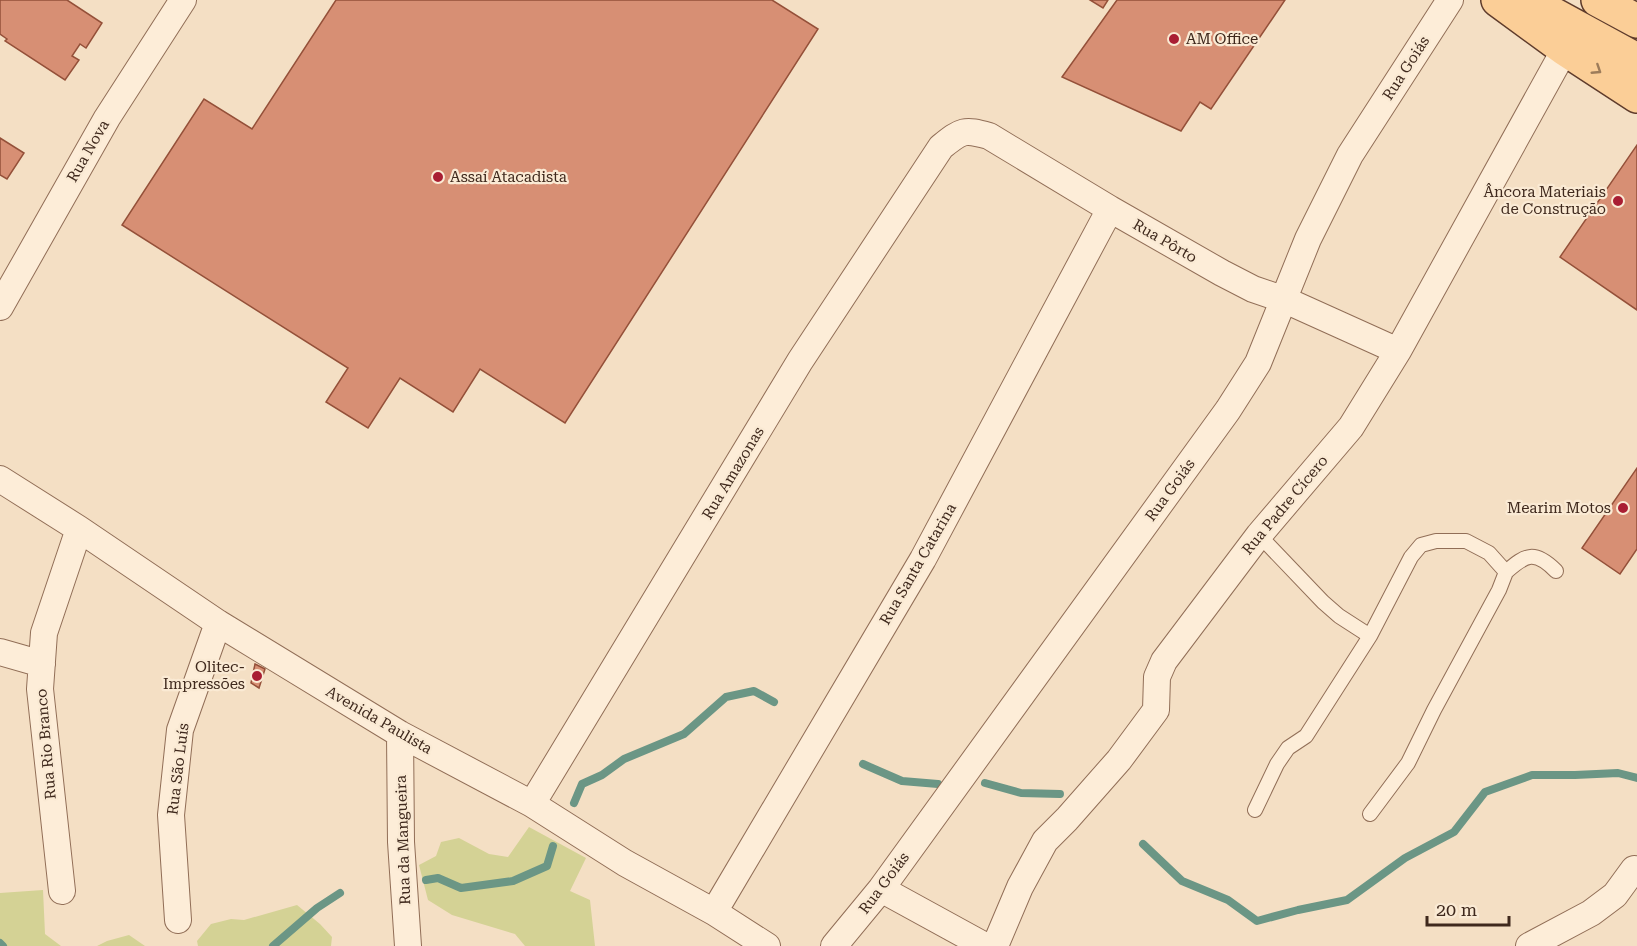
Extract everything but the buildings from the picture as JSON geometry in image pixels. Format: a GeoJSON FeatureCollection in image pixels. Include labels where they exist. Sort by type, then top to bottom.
{"type":"FeatureCollection","features":[{"type":"Feature","properties":{"kind":"main road"},"geometry":{"type":"LineString","coordinates":[[1498,0],[1564,49],[1637,96]]}},
{"type":"Feature","properties":{"kind":"main road"},"geometry":{"type":"LineString","coordinates":[[1527,0],[1637,60]]}},
{"type":"Feature","properties":{"kind":"main road"},"geometry":{"type":"LineString","coordinates":[[1598,0],[1637,21]]}},
{"type":"Feature","properties":{"kind":"street","name":"Rua Nova"},"geometry":{"type":"LineString","coordinates":[[0,307],[106,118],[183,0]]}},
{"type":"Feature","properties":{"kind":"street","name":"Rua Goiás"},"geometry":{"type":"LineString","coordinates":[[834,946],[881,889],[1228,410],[1258,363],[1308,239],[1350,155],[1450,0]]}},
{"type":"Feature","properties":{"kind":"street","name":"Rua Padre Cícero"},"geometry":{"type":"LineString","coordinates":[[995,946],[1020,887],[1045,841],[1119,760],[1156,710],[1157,677],[1164,661],[1259,535],[1351,427],[1398,351],[1564,49]]}},
{"type":"Feature","properties":{"kind":"street","name":"Rua Pôrto"},"geometry":{"type":"LineString","coordinates":[[941,147],[953,137],[969,130],[989,136],[1222,273],[1253,289],[1285,300],[1398,351]]}},
{"type":"Feature","properties":{"kind":"street","name":"Rua Amazonas"},"geometry":{"type":"LineString","coordinates":[[532,804],[800,361],[941,147]]}},
{"type":"Feature","properties":{"kind":"street","name":"Rua Santa Catarina"},"geometry":{"type":"LineString","coordinates":[[714,912],[923,559],[1110,209]]}},
{"type":"Feature","properties":{"kind":"street","name":"Avenida Paulista"},"geometry":{"type":"LineString","coordinates":[[0,479],[79,529],[218,623],[400,734],[532,804],[626,863],[714,912],[751,942]]}},
{"type":"Feature","properties":{"kind":"street","name":"Rua Rio Branco"},"geometry":{"type":"LineString","coordinates":[[62,891],[39,689],[44,633],[79,529]]}},
{"type":"Feature","properties":{"kind":"street","name":"Rua São Luís"},"geometry":{"type":"LineString","coordinates":[[178,920],[171,815],[180,730],[218,623]]}},
{"type":"Feature","properties":{"kind":"street"},"geometry":{"type":"LineString","coordinates":[[0,652],[42,663]]}},
{"type":"Feature","properties":{"kind":"street","name":"Rua da Mangueira"},"geometry":{"type":"LineString","coordinates":[[400,734],[401,842],[408,946]]}},
{"type":"Feature","properties":{"kind":"street"},"geometry":{"type":"LineString","coordinates":[[1529,946],[1591,913],[1615,895],[1634,869]]}},
{"type":"Feature","properties":{"kind":"street"},"geometry":{"type":"LineString","coordinates":[[881,889],[985,946]]}},
{"type":"Feature","properties":{"kind":"lane"},"geometry":{"type":"LineString","coordinates":[[1259,535],[1323,602],[1370,636]]}},
{"type":"Feature","properties":{"kind":"lane"},"geometry":{"type":"LineString","coordinates":[[1255,810],[1288,748],[1306,736],[1370,636],[1411,557],[1420,545],[1436,541],[1466,541],[1489,552],[1506,572]]}},
{"type":"Feature","properties":{"kind":"lane"},"geometry":{"type":"LineString","coordinates":[[1370,814],[1408,763],[1499,590],[1506,572],[1520,559],[1532,557],[1546,561],[1556,571]]}},
{"type":"Feature","properties":{"kind":"shaded area"},"geometry":{"type":"Polygon","coordinates":[[[529,827],[586,858],[570,891],[590,900],[595,946],[525,946],[515,934],[452,915],[428,900],[419,865],[436,856],[441,842],[459,838],[489,854],[508,857],[529,827]]]}},
{"type":"Feature","properties":{"kind":"shaded area"},"geometry":{"type":"Polygon","coordinates":[[[43,890],[45,934],[61,946],[0,946],[0,893],[43,890]]]}},
{"type":"Feature","properties":{"kind":"shaded area"},"geometry":{"type":"Polygon","coordinates":[[[297,905],[332,937],[331,946],[198,946],[197,941],[211,924],[231,919],[244,920],[297,905]]]}},
{"type":"Feature","properties":{"kind":"shaded area"},"geometry":{"type":"Polygon","coordinates":[[[129,935],[145,946],[97,946],[107,941],[129,935]]]}},
{"type":"Feature","properties":{"kind":"waterway"},"geometry":{"type":"LineString","coordinates":[[574,803],[582,784],[602,775],[624,759],[684,734],[726,697],[754,691],[774,702]]}},
{"type":"Feature","properties":{"kind":"waterway"},"geometry":{"type":"LineString","coordinates":[[863,764],[902,781],[938,784]]}},
{"type":"Feature","properties":{"kind":"waterway"},"geometry":{"type":"LineString","coordinates":[[1143,844],[1182,881],[1228,900],[1257,921],[1347,900],[1405,858],[1454,832],[1485,792],[1532,775],[1618,773],[1637,778]]}},
{"type":"Feature","properties":{"kind":"waterway"},"geometry":{"type":"LineString","coordinates":[[985,783],[1021,793],[1060,794]]}},
{"type":"Feature","properties":{"kind":"waterway"},"geometry":{"type":"LineString","coordinates":[[426,880],[438,878],[461,888],[513,881],[547,866],[553,846]]}},
{"type":"Feature","properties":{"kind":"waterway"},"geometry":{"type":"LineString","coordinates":[[273,946],[317,908],[340,893]]}},
{"type":"Feature","properties":{"kind":"waterway"},"geometry":{"type":"LineString","coordinates":[[0,943],[3,946]]}},
{"type":"Feature","properties":{"kind":"place","name":"AM Office"},"geometry":{"type":"Point","coordinates":[1174,39]}},
{"type":"Feature","properties":{"kind":"place","name":"Assaí Atacadista"},"geometry":{"type":"Point","coordinates":[438,177]}},
{"type":"Feature","properties":{"kind":"place","name":"Âncora Materiais de Construção"},"geometry":{"type":"Point","coordinates":[1618,201]}},
{"type":"Feature","properties":{"kind":"place","name":"Mearim Motos"},"geometry":{"type":"Point","coordinates":[1623,508]}},
{"type":"Feature","properties":{"kind":"place","name":"Olitec- Impressões"},"geometry":{"type":"Point","coordinates":[257,676]}}]}
